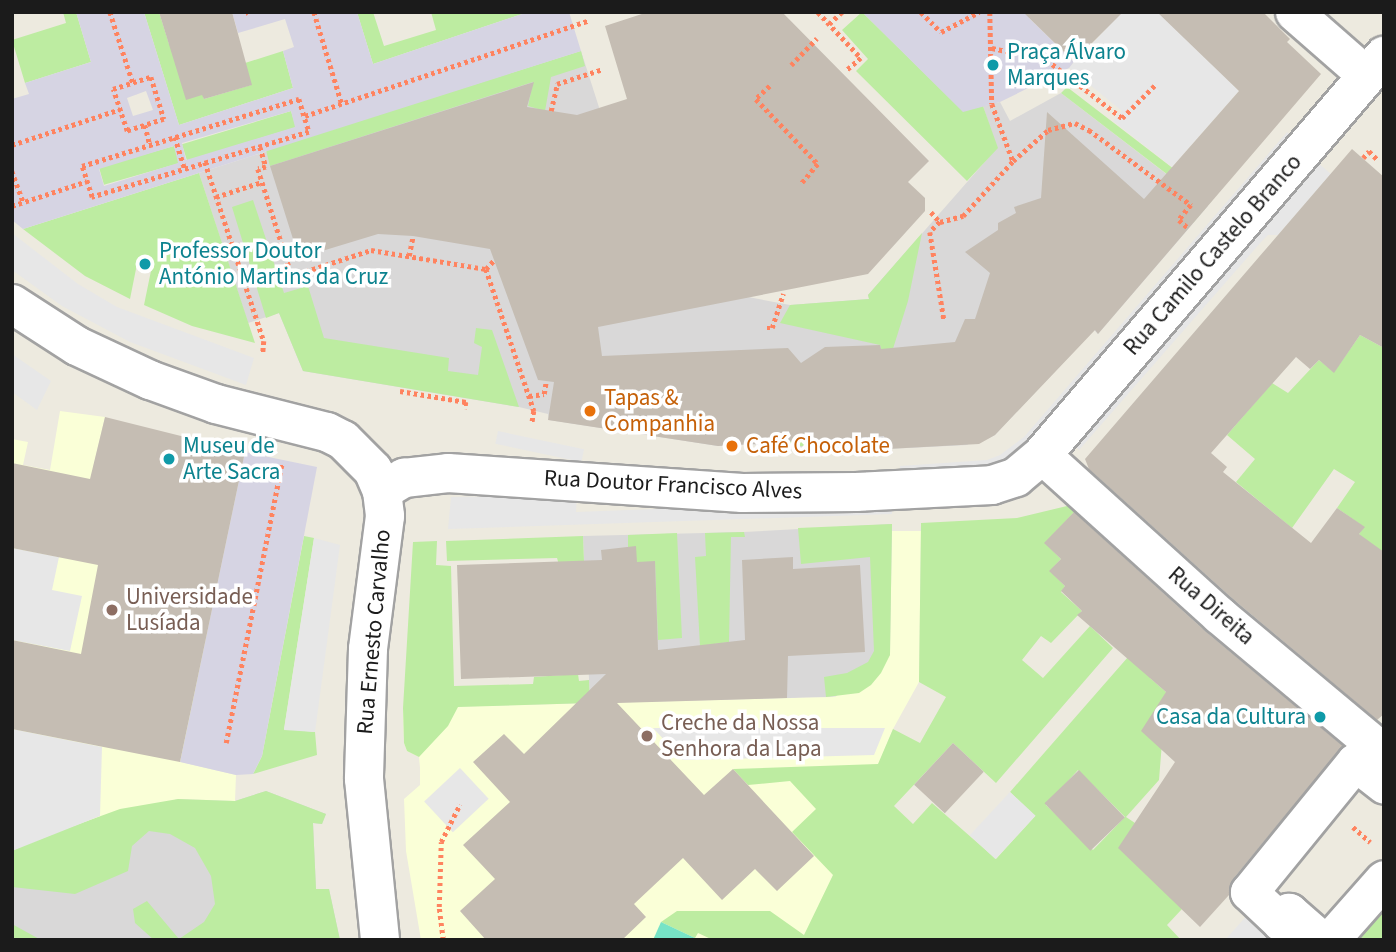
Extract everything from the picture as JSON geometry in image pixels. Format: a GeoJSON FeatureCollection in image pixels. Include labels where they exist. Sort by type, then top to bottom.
{"type":"FeatureCollection","features":[{"type":"Feature","properties":{"kind":"street"},"geometry":{"type":"LineString","coordinates":[[1294,12],[1378,73]]}},
{"type":"Feature","properties":{"kind":"street","name":"Rua Camilo Castelo Branco"},"geometry":{"type":"LineString","coordinates":[[1042,455],[1378,73]]}},
{"type":"Feature","properties":{"kind":"street"},"geometry":{"type":"LineString","coordinates":[[12,304],[77,345],[150,380],[216,404],[327,432],[344,440],[363,456],[382,491]]}},
{"type":"Feature","properties":{"kind":"street","name":"Rua Doutor Francisco Alves"},"geometry":{"type":"LineString","coordinates":[[382,491],[404,478],[448,473],[742,493],[909,490],[992,485],[1016,477],[1042,455]]}},
{"type":"Feature","properties":{"kind":"street","name":"Rua Direita"},"geometry":{"type":"LineString","coordinates":[[1042,455],[1202,600],[1384,753]]}},
{"type":"Feature","properties":{"kind":"street","name":"Rua Ernesto Carvalho"},"geometry":{"type":"LineString","coordinates":[[380,940],[367,834],[363,723],[368,649],[383,543],[382,491]]}},
{"type":"Feature","properties":{"kind":"street"},"geometry":{"type":"LineString","coordinates":[[1321,940],[1289,912],[1281,922],[1249,892],[1354,762],[1384,785]]}},
{"type":"Feature","properties":{"kind":"street"},"geometry":{"type":"LineString","coordinates":[[1330,940],[1379,862]]}},
{"type":"Feature","properties":{"kind":"path"},"geometry":{"type":"LineString","coordinates":[[110,12],[133,83]]}},
{"type":"Feature","properties":{"kind":"path"},"geometry":{"type":"LineString","coordinates":[[314,12],[342,104]]}},
{"type":"Feature","properties":{"kind":"path"},"geometry":{"type":"LineString","coordinates":[[818,12],[861,58],[848,70]]}},
{"type":"Feature","properties":{"kind":"path"},"geometry":{"type":"LineString","coordinates":[[829,24],[842,12]]}},
{"type":"Feature","properties":{"kind":"path"},"geometry":{"type":"LineString","coordinates":[[921,12],[941,32],[979,12]]}},
{"type":"Feature","properties":{"kind":"path"},"geometry":{"type":"LineString","coordinates":[[990,12],[992,104],[1013,161]]}},
{"type":"Feature","properties":{"kind":"path"},"geometry":{"type":"LineString","coordinates":[[305,116],[587,21]]}},
{"type":"Feature","properties":{"kind":"path"},"geometry":{"type":"LineString","coordinates":[[791,65],[817,38]]}},
{"type":"Feature","properties":{"kind":"path"},"geometry":{"type":"LineString","coordinates":[[992,48],[1046,60],[1122,118],[1156,84]]}},
{"type":"Feature","properties":{"kind":"path"},"geometry":{"type":"LineString","coordinates":[[551,111],[557,84],[603,69]]}},
{"type":"Feature","properties":{"kind":"path"},"geometry":{"type":"LineString","coordinates":[[151,77],[164,119],[127,131],[120,110],[113,89],[151,77]]}},
{"type":"Feature","properties":{"kind":"path"},"geometry":{"type":"LineString","coordinates":[[770,86],[756,99],[818,164],[802,183]]}},
{"type":"Feature","properties":{"kind":"path"},"geometry":{"type":"LineString","coordinates":[[299,99],[305,116],[309,132],[92,197],[82,166],[299,99]]}},
{"type":"Feature","properties":{"kind":"path"},"geometry":{"type":"LineString","coordinates":[[12,145],[120,110]]}},
{"type":"Feature","properties":{"kind":"path"},"geometry":{"type":"LineString","coordinates":[[944,319],[930,232],[940,222],[963,216],[1013,161],[1048,130],[1074,123],[1089,130],[1191,205],[1184,214]]}},
{"type":"Feature","properties":{"kind":"path"},"geometry":{"type":"LineString","coordinates":[[145,125],[150,145]]}},
{"type":"Feature","properties":{"kind":"path"},"geometry":{"type":"LineString","coordinates":[[175,137],[185,169]]}},
{"type":"Feature","properties":{"kind":"path"},"geometry":{"type":"LineString","coordinates":[[260,146],[266,167],[258,169],[292,276],[371,250],[486,269]]}},
{"type":"Feature","properties":{"kind":"path"},"geometry":{"type":"LineString","coordinates":[[1363,158],[1369,151],[1377,159]]}},
{"type":"Feature","properties":{"kind":"path"},"geometry":{"type":"LineString","coordinates":[[205,162],[264,341],[263,354]]}},
{"type":"Feature","properties":{"kind":"path"},"geometry":{"type":"LineString","coordinates":[[12,171],[23,202]]}},
{"type":"Feature","properties":{"kind":"path"},"geometry":{"type":"LineString","coordinates":[[12,206],[87,181]]}},
{"type":"Feature","properties":{"kind":"path"},"geometry":{"type":"LineString","coordinates":[[216,197],[262,182]]}},
{"type":"Feature","properties":{"kind":"path"},"geometry":{"type":"LineString","coordinates":[[931,212],[940,222]]}},
{"type":"Feature","properties":{"kind":"path"},"geometry":{"type":"LineString","coordinates":[[409,256],[413,236]]}},
{"type":"Feature","properties":{"kind":"path"},"geometry":{"type":"LineString","coordinates":[[486,269],[494,260]]}},
{"type":"Feature","properties":{"kind":"path"},"geometry":{"type":"LineString","coordinates":[[486,269],[534,411],[532,424]]}},
{"type":"Feature","properties":{"kind":"path"},"geometry":{"type":"LineString","coordinates":[[766,328],[772,328],[783,294]]}},
{"type":"Feature","properties":{"kind":"path"},"geometry":{"type":"LineString","coordinates":[[529,396],[544,394],[546,381]]}},
{"type":"Feature","properties":{"kind":"path"},"geometry":{"type":"LineString","coordinates":[[400,391],[466,402],[465,409]]}},
{"type":"Feature","properties":{"kind":"path"},"geometry":{"type":"LineString","coordinates":[[226,743],[284,453]]}},
{"type":"Feature","properties":{"kind":"path"},"geometry":{"type":"LineString","coordinates":[[443,940],[439,907],[441,842],[460,804]]}},
{"type":"Feature","properties":{"kind":"path"},"geometry":{"type":"LineString","coordinates":[[1343,819],[1379,862]]}},
{"type":"Feature","properties":{"kind":"shaded area"},"geometry":{"type":"Polygon","coordinates":[[[76,12],[144,12],[179,125],[293,88],[283,51],[294,47],[285,19],[238,33],[232,12],[357,12],[373,64],[528,12],[569,12],[581,51],[23,229],[12,220],[12,99],[29,94],[25,83],[91,62],[76,12]],[[146,91],[127,98],[133,116],[153,110],[146,91]],[[291,111],[182,143],[186,160],[295,127],[291,111]],[[174,146],[99,169],[104,186],[178,163],[174,146]]]}},
{"type":"Feature","properties":{"kind":"shaded area","name":"Praça Álvaro Marques"},"geometry":{"type":"Polygon","coordinates":[[[862,12],[1035,12],[1029,18],[1074,62],[1069,68],[1000,102],[963,112],[862,12]]]}},
{"type":"Feature","properties":{"kind":"shaded area"},"geometry":{"type":"Polygon","coordinates":[[[1122,12],[1158,12],[1239,91],[1172,167],[1113,121],[1122,111],[1069,68],[1122,12]]]}},
{"type":"Feature","properties":{"kind":"shaded area"},"geometry":{"type":"Polygon","coordinates":[[[581,51],[654,279],[790,305],[869,299],[868,295],[997,148],[983,106],[1000,102],[1010,121],[1061,93],[1208,206],[1098,334],[1094,330],[995,435],[987,439],[981,434],[967,445],[887,449],[885,443],[868,444],[868,439],[837,441],[836,446],[772,449],[771,444],[718,446],[549,420],[548,414],[519,407],[303,371],[279,313],[248,323],[199,173],[581,51]]]}},
{"type":"Feature","properties":{"kind":"shaded area"},"geometry":{"type":"Polygon","coordinates":[[[1287,132],[1298,142],[1006,466],[900,480],[900,466],[987,460],[1000,455],[1024,437],[1287,132]]]}},
{"type":"Feature","properties":{"kind":"shaded area"},"geometry":{"type":"Polygon","coordinates":[[[1311,157],[1331,174],[1278,235],[1268,235],[1261,242],[1079,450],[1069,440],[1311,157]]]}},
{"type":"Feature","properties":{"kind":"shaded area"},"geometry":{"type":"Polygon","coordinates":[[[12,233],[78,284],[117,307],[254,358],[246,385],[130,342],[62,306],[12,270],[12,233]]]}},
{"type":"Feature","properties":{"kind":"shaded area"},"geometry":{"type":"Polygon","coordinates":[[[12,354],[51,381],[37,410],[12,392],[12,354]]]}},
{"type":"Feature","properties":{"kind":"shaded area","name":"Universidade Lusíada"},"geometry":{"type":"Polygon","coordinates":[[[60,411],[105,417],[93,468],[233,502],[181,762],[236,775],[235,801],[178,799],[35,840],[12,851],[12,439],[28,442],[23,465],[50,470],[60,411]]]}},
{"type":"Feature","properties":{"kind":"shaded area"},"geometry":{"type":"Polygon","coordinates":[[[498,431],[584,449],[581,462],[495,444],[498,431]]]}},
{"type":"Feature","properties":{"kind":"shaded area"},"geometry":{"type":"Polygon","coordinates":[[[245,452],[317,467],[262,756],[253,774],[236,775],[180,762],[245,452]]]}},
{"type":"Feature","properties":{"kind":"shaded area"},"geometry":{"type":"Polygon","coordinates":[[[577,495],[576,512],[892,500],[892,514],[448,529],[451,497],[577,495]]]}},
{"type":"Feature","properties":{"kind":"shaded area"},"geometry":{"type":"Polygon","coordinates":[[[892,524],[890,655],[859,693],[826,697],[590,703],[583,536],[744,532],[892,524]]]}},
{"type":"Feature","properties":{"kind":"shaded area","name":"Creche da Nossa Senhora da Lapa"},"geometry":{"type":"Polygon","coordinates":[[[892,531],[921,531],[919,682],[893,729],[817,914],[801,940],[421,940],[406,851],[404,799],[420,785],[420,768],[419,757],[407,751],[404,743],[403,708],[835,697],[890,655],[892,531]]]}},
{"type":"Feature","properties":{"kind":"shaded area"},"geometry":{"type":"Polygon","coordinates":[[[314,538],[340,545],[315,732],[284,730],[314,538]]]}},
{"type":"Feature","properties":{"kind":"shaded area"},"geometry":{"type":"Polygon","coordinates":[[[12,548],[59,557],[52,590],[82,596],[70,651],[12,640],[12,548]]]}},
{"type":"Feature","properties":{"kind":"shaded area"},"geometry":{"type":"Polygon","coordinates":[[[653,728],[885,728],[874,755],[683,760],[653,728]]]}},
{"type":"Feature","properties":{"kind":"shaded area"},"geometry":{"type":"Polygon","coordinates":[[[12,729],[102,747],[100,816],[12,851],[12,729]]]}},
{"type":"Feature","properties":{"kind":"shaded area"},"geometry":{"type":"Polygon","coordinates":[[[460,768],[489,799],[453,832],[424,801],[460,768]]]}},
{"type":"Feature","properties":{"kind":"shaded area"},"geometry":{"type":"Polygon","coordinates":[[[266,791],[326,814],[322,824],[313,823],[316,889],[329,889],[340,940],[12,940],[12,851],[235,801],[266,791]]]}},
{"type":"Feature","properties":{"kind":"shaded area"},"geometry":{"type":"Polygon","coordinates":[[[1010,792],[1036,816],[995,859],[970,835],[1010,792]]]}},
{"type":"Feature","properties":{"kind":"shaded area"},"geometry":{"type":"Polygon","coordinates":[[[1259,902],[1281,922],[1265,940],[1225,940],[1259,902]]]}},
{"type":"Feature","properties":{"kind":"green space"},"geometry":{"type":"Polygon","coordinates":[[[63,12],[76,12],[91,62],[25,83],[12,40],[66,23],[63,12]]]}},
{"type":"Feature","properties":{"kind":"green space"},"geometry":{"type":"Polygon","coordinates":[[[144,12],[159,12],[169,44],[185,39],[204,99],[251,85],[245,63],[283,51],[293,88],[179,125],[144,12]]]}},
{"type":"Feature","properties":{"kind":"green space"},"geometry":{"type":"Polygon","coordinates":[[[357,12],[373,12],[384,46],[436,30],[431,12],[528,12],[373,64],[357,12]]]}},
{"type":"Feature","properties":{"kind":"green space"},"geometry":{"type":"Polygon","coordinates":[[[862,12],[963,111],[983,106],[998,148],[967,181],[856,71],[868,59],[842,30],[862,12]]]}},
{"type":"Feature","properties":{"kind":"green space"},"geometry":{"type":"Polygon","coordinates":[[[581,51],[585,66],[551,77],[545,111],[528,106],[533,82],[270,166],[266,150],[581,51]]]}},
{"type":"Feature","properties":{"kind":"green space"},"geometry":{"type":"Polygon","coordinates":[[[1067,87],[1213,199],[1193,223],[1202,201],[1061,93],[1067,87]]]}},
{"type":"Feature","properties":{"kind":"green space"},"geometry":{"type":"Polygon","coordinates":[[[291,111],[296,127],[187,161],[182,144],[291,111]]]}},
{"type":"Feature","properties":{"kind":"green space"},"geometry":{"type":"Polygon","coordinates":[[[174,146],[179,163],[104,185],[99,167],[174,146]]]}},
{"type":"Feature","properties":{"kind":"green space"},"geometry":{"type":"Polygon","coordinates":[[[199,173],[255,343],[192,326],[144,305],[153,261],[138,259],[130,299],[85,276],[23,229],[199,173]]]}},
{"type":"Feature","properties":{"kind":"green space"},"geometry":{"type":"Polygon","coordinates":[[[253,200],[284,293],[308,286],[324,338],[449,358],[448,371],[478,375],[482,347],[474,343],[476,328],[492,330],[519,407],[303,371],[279,313],[266,318],[232,207],[253,200]]]}},
{"type":"Feature","properties":{"kind":"green space"},"geometry":{"type":"Polygon","coordinates":[[[922,233],[908,301],[891,355],[883,356],[880,345],[780,323],[790,305],[869,299],[868,295],[922,233]]]}},
{"type":"Feature","properties":{"kind":"green space"},"geometry":{"type":"Polygon","coordinates":[[[1360,335],[1384,348],[1384,573],[1359,534],[1364,527],[1337,508],[1355,482],[1334,469],[1292,528],[1236,482],[1255,459],[1227,435],[1272,383],[1288,393],[1319,360],[1334,372],[1360,335]]]}},
{"type":"Feature","properties":{"kind":"green space"},"geometry":{"type":"Polygon","coordinates":[[[771,441],[836,441],[836,446],[771,446],[771,441]]]}},
{"type":"Feature","properties":{"kind":"green space"},"geometry":{"type":"Polygon","coordinates":[[[1067,506],[1078,508],[1045,543],[1061,559],[1050,571],[1065,586],[1061,592],[1082,611],[1051,643],[1041,636],[1022,660],[1043,678],[1090,626],[1113,648],[996,783],[953,743],[894,806],[913,824],[932,803],[996,859],[1035,816],[1010,792],[1135,649],[1156,669],[1150,678],[1166,692],[1159,780],[1126,817],[1135,823],[1182,909],[1167,925],[1181,940],[713,940],[698,933],[695,938],[661,922],[677,911],[770,911],[804,935],[833,875],[792,832],[816,809],[790,781],[748,785],[733,769],[878,764],[893,729],[920,743],[946,697],[919,682],[921,523],[1017,518],[1067,506]],[[1078,770],[1046,805],[1093,850],[1125,817],[1078,770]]]}},
{"type":"Feature","properties":{"kind":"green space"},"geometry":{"type":"Polygon","coordinates":[[[892,524],[890,655],[881,673],[871,685],[859,693],[826,697],[824,677],[847,673],[868,662],[874,651],[870,557],[801,564],[798,528],[892,524]]]}},
{"type":"Feature","properties":{"kind":"green space"},"geometry":{"type":"Polygon","coordinates":[[[744,532],[745,537],[731,537],[729,642],[700,646],[695,557],[706,556],[705,533],[744,532]]]}},
{"type":"Feature","properties":{"kind":"green space"},"geometry":{"type":"Polygon","coordinates":[[[677,533],[682,638],[658,640],[655,562],[637,562],[628,548],[628,535],[677,533]]]}},
{"type":"Feature","properties":{"kind":"green space"},"geometry":{"type":"Polygon","coordinates":[[[304,536],[314,538],[284,729],[315,732],[317,755],[253,774],[262,756],[304,536]]]}},
{"type":"Feature","properties":{"kind":"green space"},"geometry":{"type":"Polygon","coordinates":[[[583,536],[588,662],[557,558],[447,561],[446,541],[583,536]]]}},
{"type":"Feature","properties":{"kind":"green space"},"geometry":{"type":"Polygon","coordinates":[[[437,541],[436,565],[451,566],[454,686],[533,684],[534,677],[578,674],[579,681],[589,680],[590,703],[458,707],[448,726],[419,757],[407,751],[404,743],[403,708],[413,542],[437,541]]]}},
{"type":"Feature","properties":{"kind":"green space"},"geometry":{"type":"Polygon","coordinates":[[[266,791],[326,814],[322,824],[313,823],[316,889],[329,889],[340,940],[154,940],[135,923],[133,909],[147,901],[179,939],[204,922],[215,904],[211,876],[195,848],[170,834],[149,831],[132,846],[128,871],[75,894],[12,887],[12,851],[35,840],[120,809],[178,799],[235,801],[266,791]]]}},
{"type":"Feature","properties":{"kind":"green space"},"geometry":{"type":"Polygon","coordinates":[[[1384,879],[1384,940],[1330,940],[1384,879]]]}},
{"type":"Feature","properties":{"kind":"green space"},"geometry":{"type":"Polygon","coordinates":[[[661,922],[695,938],[695,940],[653,940],[661,922]]]}},
{"type":"Feature","properties":{"kind":"green space"},"geometry":{"type":"Polygon","coordinates":[[[12,924],[41,940],[12,940],[12,924]]]}},
{"type":"Feature","properties":{"kind":"building"},"geometry":{"type":"Polygon","coordinates":[[[159,12],[232,12],[252,85],[204,99],[202,95],[186,100],[159,12]]]}},
{"type":"Feature","properties":{"kind":"building"},"geometry":{"type":"Polygon","coordinates":[[[648,12],[782,12],[929,161],[908,182],[925,198],[925,211],[868,274],[598,327],[602,356],[788,348],[801,363],[825,347],[880,345],[881,349],[955,342],[965,319],[975,319],[990,273],[965,252],[998,230],[998,223],[1016,213],[1014,207],[1041,198],[1047,112],[1144,199],[1239,91],[1157,12],[1263,12],[1290,39],[1287,42],[1321,74],[1098,334],[1095,330],[995,435],[979,444],[887,449],[884,436],[718,446],[548,420],[554,382],[538,380],[490,249],[413,236],[378,234],[299,258],[270,166],[534,82],[527,107],[577,115],[627,99],[605,26],[648,12]]]}},
{"type":"Feature","properties":{"kind":"building"},"geometry":{"type":"Polygon","coordinates":[[[1023,12],[1123,12],[1077,58],[1067,51],[1065,53],[1023,12]]]}},
{"type":"Feature","properties":{"kind":"building"},"geometry":{"type":"Polygon","coordinates":[[[1352,149],[1384,177],[1384,348],[1360,335],[1334,373],[1319,360],[1310,369],[1296,357],[1211,453],[1227,467],[1223,472],[1311,543],[1337,508],[1365,527],[1359,534],[1384,552],[1384,714],[1377,720],[1233,599],[1089,469],[1085,459],[1352,149]]]}},
{"type":"Feature","properties":{"kind":"building","name":"Universidade Lusíada"},"geometry":{"type":"Polygon","coordinates":[[[105,417],[245,452],[180,762],[12,729],[12,640],[81,654],[98,565],[12,548],[12,463],[90,479],[105,417]]]}},
{"type":"Feature","properties":{"kind":"building"},"geometry":{"type":"Polygon","coordinates":[[[1074,512],[1205,631],[1343,746],[1233,879],[1229,895],[1200,927],[1118,848],[1175,762],[1141,731],[1166,692],[1077,615],[1082,611],[1061,591],[1065,586],[1049,571],[1061,559],[1044,543],[1074,512]]]}},
{"type":"Feature","properties":{"kind":"building"},"geometry":{"type":"Polygon","coordinates":[[[636,546],[637,562],[655,561],[658,650],[745,640],[742,560],[793,557],[793,569],[860,565],[865,652],[788,656],[787,698],[617,703],[704,795],[733,769],[814,856],[777,891],[755,869],[722,900],[683,858],[634,904],[646,917],[622,940],[486,940],[460,911],[495,879],[463,845],[510,802],[473,762],[504,734],[524,754],[606,674],[461,679],[457,565],[602,560],[601,550],[636,546]]]}},
{"type":"Feature","properties":{"kind":"building"},"geometry":{"type":"Polygon","coordinates":[[[953,743],[984,772],[945,813],[914,785],[953,743]]]}},
{"type":"Feature","properties":{"kind":"building"},"geometry":{"type":"Polygon","coordinates":[[[1079,770],[1125,817],[1090,851],[1044,803],[1079,770]]]}},
{"type":"Feature","properties":{"kind":"place","name":"Praça Álvaro Marques"},"geometry":{"type":"Point","coordinates":[993,65]}},
{"type":"Feature","properties":{"kind":"place","name":"Professor Doutor António Martins da Cruz"},"geometry":{"type":"Point","coordinates":[145,264]}},
{"type":"Feature","properties":{"kind":"place","name":"Tapas & Companhia"},"geometry":{"type":"Point","coordinates":[590,411]}},
{"type":"Feature","properties":{"kind":"place","name":"Café Chocolate"},"geometry":{"type":"Point","coordinates":[732,446]}},
{"type":"Feature","properties":{"kind":"place","name":"Museu de Arte Sacra"},"geometry":{"type":"Point","coordinates":[169,459]}},
{"type":"Feature","properties":{"kind":"place","name":"Universidade Lusíada"},"geometry":{"type":"Point","coordinates":[112,610]}},
{"type":"Feature","properties":{"kind":"place","name":"Casa da Cultura"},"geometry":{"type":"Point","coordinates":[1320,717]}},
{"type":"Feature","properties":{"kind":"place","name":"Creche da Nossa Senhora da Lapa"},"geometry":{"type":"Point","coordinates":[647,736]}}]}
